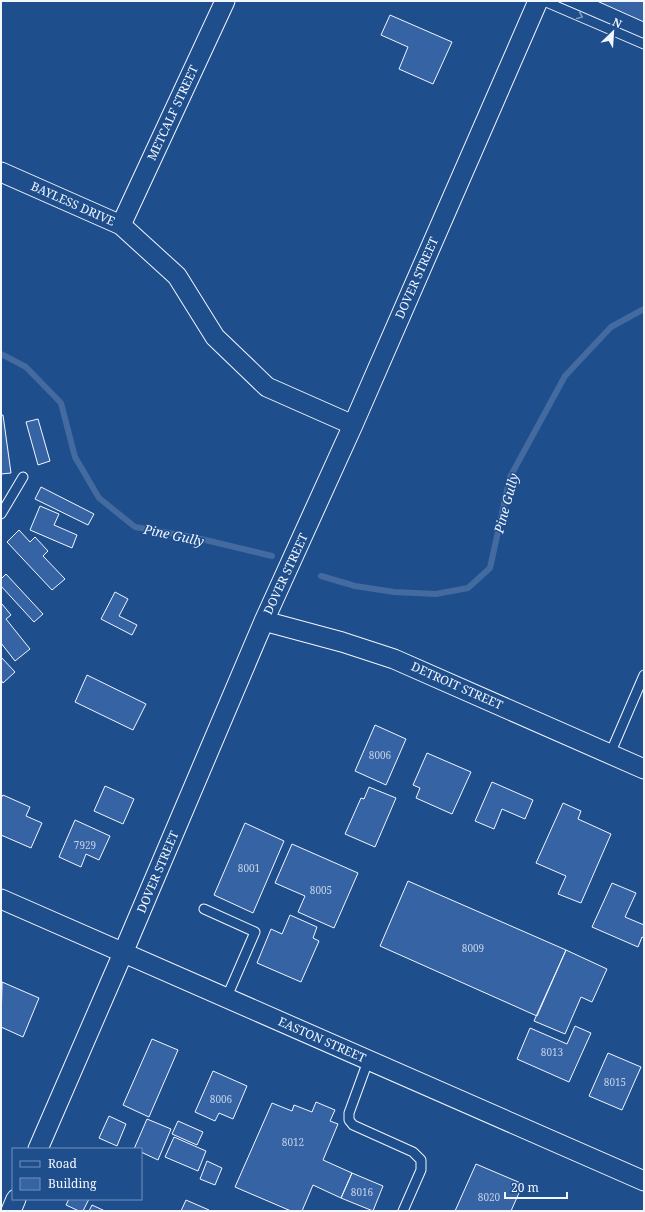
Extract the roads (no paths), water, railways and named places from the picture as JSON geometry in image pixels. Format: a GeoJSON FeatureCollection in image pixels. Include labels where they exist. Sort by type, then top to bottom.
{"type":"FeatureCollection","features":[{"type":"Feature","properties":{"kind":"street","name":"METCALF STREET"},"geometry":{"type":"LineString","coordinates":[[121,225],[225,1]]}},
{"type":"Feature","properties":{"kind":"street","name":"DOVER STREET"},"geometry":{"type":"LineString","coordinates":[[38,1148],[264,621],[353,425],[538,1]]}},
{"type":"Feature","properties":{"kind":"street","name":"BAYLESS DRIVE"},"geometry":{"type":"LineString","coordinates":[[1,172],[121,225],[177,276],[215,337],[267,387],[353,425]]}},
{"type":"Feature","properties":{"kind":"street","name":"DETROIT STREET"},"geometry":{"type":"LineString","coordinates":[[264,621],[342,642],[394,659],[644,769]]}},
{"type":"Feature","properties":{"kind":"street","name":"EASTON STREET"},"geometry":{"type":"LineString","coordinates":[[1,899],[226,999],[644,1181]]}},
{"type":"Feature","properties":{"kind":"street"},"geometry":{"type":"LineString","coordinates":[[11,1211],[16,1200]]}},
{"type":"Feature","properties":{"kind":"lane"},"geometry":{"type":"LineString","coordinates":[[544,1],[644,44]]}},
{"type":"Feature","properties":{"kind":"lane"},"geometry":{"type":"LineString","coordinates":[[1,514],[23,477]]}},
{"type":"Feature","properties":{"kind":"lane"},"geometry":{"type":"LineString","coordinates":[[610,754],[644,676]]}},
{"type":"Feature","properties":{"kind":"lane"},"geometry":{"type":"LineString","coordinates":[[204,909],[255,932],[226,999]]}},
{"type":"Feature","properties":{"kind":"lane"},"geometry":{"type":"LineString","coordinates":[[368,1061],[349,1113],[349,1120],[353,1125],[413,1152],[421,1160],[421,1170],[403,1211]]}},
{"type":"Feature","properties":{"kind":"waterway","name":"Pine Gully"},"geometry":{"type":"LineString","coordinates":[[321,576],[355,586],[394,592],[436,594],[468,588],[490,568],[510,477],[565,376],[611,327],[644,309]]}},
{"type":"Feature","properties":{"kind":"waterway","name":"Pine Gully"},"geometry":{"type":"LineString","coordinates":[[1,354],[26,367],[61,403],[75,457],[99,498],[135,527],[197,538],[272,556]]}}]}
